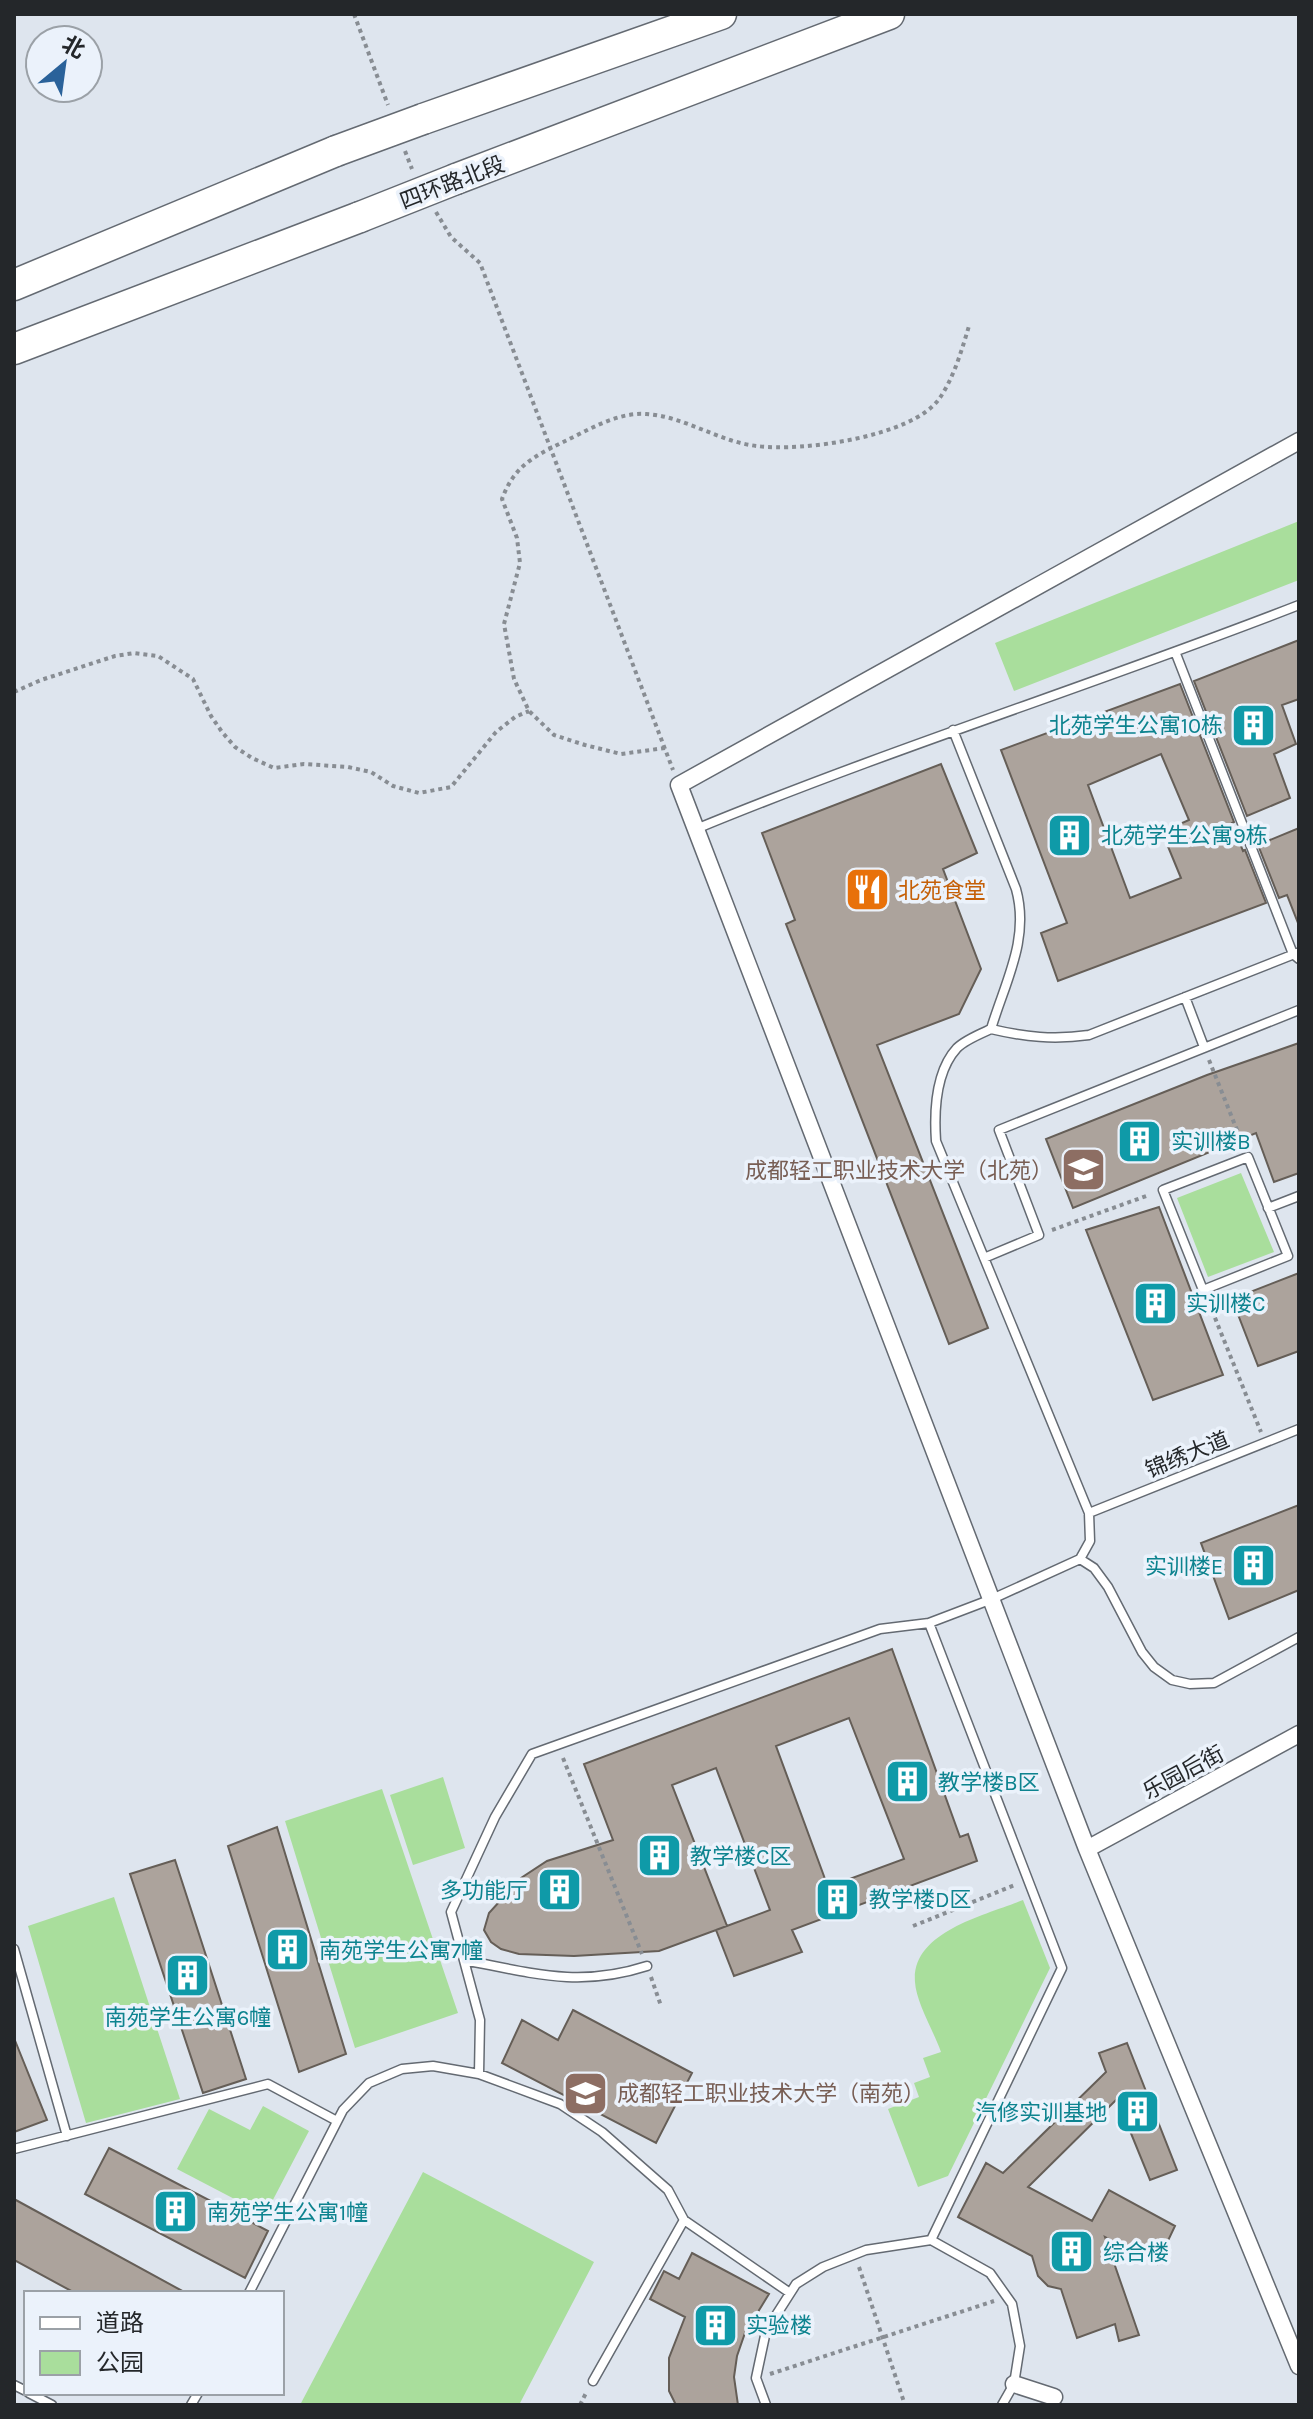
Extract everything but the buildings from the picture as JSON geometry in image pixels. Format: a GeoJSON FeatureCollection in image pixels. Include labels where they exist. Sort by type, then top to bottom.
{"type":"FeatureCollection","features":[{"type":"Feature","properties":{"kind":"highway"},"geometry":{"type":"LineString","coordinates":[[14,285],[336,151],[721,14]]}},
{"type":"Feature","properties":{"kind":"highway","name":"四环路北段"},"geometry":{"type":"LineString","coordinates":[[14,349],[889,14]]}},
{"type":"Feature","properties":{"kind":"street"},"geometry":{"type":"LineString","coordinates":[[1299,441],[679,785],[1087,1849],[1299,2366]]}},
{"type":"Feature","properties":{"kind":"street","name":"乐园后街"},"geometry":{"type":"LineString","coordinates":[[1087,1849],[1299,1734]]}},
{"type":"Feature","properties":{"kind":"street"},"geometry":{"type":"LineString","coordinates":[[1014,2384],[1054,2397]]}},
{"type":"Feature","properties":{"kind":"lane"},"geometry":{"type":"LineString","coordinates":[[696,829],[953,730],[1176,654],[1299,605]]}},
{"type":"Feature","properties":{"kind":"lane"},"geometry":{"type":"LineString","coordinates":[[479,2074],[480,2020],[451,1912],[495,1817],[532,1754],[880,1629],[929,1623],[992,1599],[1080,1559],[1090,1541],[1089,1513],[936,1141],[934,1112],[946,1065],[958,1047],[991,1029],[1032,1038],[1063,1039],[1089,1035],[1297,955],[1176,654]]}},
{"type":"Feature","properties":{"kind":"lane"},"geometry":{"type":"LineString","coordinates":[[953,730],[1019,901],[1019,947],[991,1029]]}},
{"type":"Feature","properties":{"kind":"lane"},"geometry":{"type":"LineString","coordinates":[[1185,997],[1204,1047]]}},
{"type":"Feature","properties":{"kind":"lane"},"geometry":{"type":"LineString","coordinates":[[984,1258],[1039,1235],[999,1130],[1299,1010]]}},
{"type":"Feature","properties":{"kind":"lane"},"geometry":{"type":"LineString","coordinates":[[1248,1157],[1288,1256],[1203,1290],[1163,1190],[1248,1157]]}},
{"type":"Feature","properties":{"kind":"lane"},"geometry":{"type":"LineString","coordinates":[[1268,1208],[1299,1196]]}},
{"type":"Feature","properties":{"kind":"lane","name":"锦绣大道"},"geometry":{"type":"LineString","coordinates":[[1089,1513],[1299,1429]]}},
{"type":"Feature","properties":{"kind":"lane"},"geometry":{"type":"LineString","coordinates":[[1080,1559],[1094,1568],[1108,1587],[1142,1652],[1154,1667],[1172,1680],[1190,1684],[1214,1683],[1299,1637]]}},
{"type":"Feature","properties":{"kind":"lane"},"geometry":{"type":"LineString","coordinates":[[929,1623],[1062,1968],[931,2240]]}},
{"type":"Feature","properties":{"kind":"lane"},"geometry":{"type":"LineString","coordinates":[[14,1949],[67,2136]]}},
{"type":"Feature","properties":{"kind":"lane"},"geometry":{"type":"LineString","coordinates":[[464,1960],[544,1976],[584,1978],[618,1976],[647,1966]]}},
{"type":"Feature","properties":{"kind":"lane"},"geometry":{"type":"LineString","coordinates":[[250,2291],[343,2110],[369,2083],[402,2069],[433,2066],[479,2074],[560,2104],[602,2132],[668,2190],[684,2220],[790,2293]]}},
{"type":"Feature","properties":{"kind":"lane"},"geometry":{"type":"LineString","coordinates":[[14,2149],[268,2084],[337,2121]]}},
{"type":"Feature","properties":{"kind":"lane"},"geometry":{"type":"LineString","coordinates":[[593,2381],[684,2220]]}},
{"type":"Feature","properties":{"kind":"lane"},"geometry":{"type":"LineString","coordinates":[[766,2405],[756,2378],[766,2331],[796,2284],[823,2267],[866,2250],[931,2240],[990,2273],[1012,2304],[1020,2346],[1014,2384],[1002,2405]]}},
{"type":"Feature","properties":{"kind":"lane"},"geometry":{"type":"LineString","coordinates":[[34,2395],[52,2405]]}},
{"type":"Feature","properties":{"kind":"path"},"geometry":{"type":"LineString","coordinates":[[354,14],[392,117]]}},
{"type":"Feature","properties":{"kind":"path"},"geometry":{"type":"LineString","coordinates":[[403,146],[414,175]]}},
{"type":"Feature","properties":{"kind":"path"},"geometry":{"type":"LineString","coordinates":[[429,200],[451,237],[480,263],[679,785]]}},
{"type":"Feature","properties":{"kind":"path"},"geometry":{"type":"LineString","coordinates":[[665,748],[621,754],[585,745],[554,735],[529,711],[514,679],[504,624],[520,563],[517,538],[502,499],[510,479],[530,459],[551,448],[614,418],[646,414],[756,446],[831,445],[865,436],[922,415],[939,399],[969,326]]}},
{"type":"Feature","properties":{"kind":"path"},"geometry":{"type":"LineString","coordinates":[[14,692],[115,656],[134,653],[158,656],[193,679],[222,732],[235,747],[252,758],[274,768],[304,764],[348,767],[371,772],[393,786],[419,793],[451,787],[496,732],[515,717],[529,711]]}},
{"type":"Feature","properties":{"kind":"path"},"geometry":{"type":"LineString","coordinates":[[1204,1047],[1248,1157]]}},
{"type":"Feature","properties":{"kind":"path"},"geometry":{"type":"LineString","coordinates":[[1039,1235],[1163,1190]]}},
{"type":"Feature","properties":{"kind":"path"},"geometry":{"type":"LineString","coordinates":[[1203,1290],[1266,1443]]}},
{"type":"Feature","properties":{"kind":"path"},"geometry":{"type":"LineString","coordinates":[[557,1745],[661,2006]]}},
{"type":"Feature","properties":{"kind":"path"},"geometry":{"type":"LineString","coordinates":[[913,1926],[1028,1880]]}},
{"type":"Feature","properties":{"kind":"path"},"geometry":{"type":"LineString","coordinates":[[855,2254],[905,2405]]}},
{"type":"Feature","properties":{"kind":"path"},"geometry":{"type":"LineString","coordinates":[[756,2378],[1007,2297]]}},
{"type":"Feature","properties":{"kind":"green space"},"geometry":{"type":"Polygon","coordinates":[[[1299,521],[1299,580],[1014,691],[995,643],[1299,521]]]}},
{"type":"Feature","properties":{"kind":"green space"},"geometry":{"type":"Polygon","coordinates":[[[1241,1173],[1274,1252],[1208,1277],[1177,1198],[1241,1173]]]}},
{"type":"Feature","properties":{"kind":"green space"},"geometry":{"type":"Polygon","coordinates":[[[443,1777],[465,1848],[413,1865],[390,1795],[443,1777]]]}},
{"type":"Feature","properties":{"kind":"green space"},"geometry":{"type":"Polygon","coordinates":[[[382,1789],[458,2013],[355,2048],[285,1821],[382,1789]]]}},
{"type":"Feature","properties":{"kind":"green space"},"geometry":{"type":"Polygon","coordinates":[[[114,1897],[180,2099],[86,2123],[28,1926],[114,1897]]]}},
{"type":"Feature","properties":{"kind":"green space"},"geometry":{"type":"Polygon","coordinates":[[[1023,1900],[1050,1968],[948,2176],[918,2187],[888,2109],[919,2097],[914,2083],[930,2077],[923,2058],[941,2052],[916,1990],[917,1964],[925,1950],[954,1928],[1023,1900]]]}},
{"type":"Feature","properties":{"kind":"green space"},"geometry":{"type":"Polygon","coordinates":[[[263,2106],[309,2131],[265,2215],[177,2169],[209,2109],[250,2130],[263,2106]]]}},
{"type":"Feature","properties":{"kind":"green space"},"geometry":{"type":"Polygon","coordinates":[[[423,2172],[594,2262],[519,2405],[300,2405],[423,2172]]]}},
{"type":"Feature","properties":{"kind":"place","name":"北苑学生公寓10栋"},"geometry":{"type":"Point","coordinates":[1254,725]}},
{"type":"Feature","properties":{"kind":"place","name":"北苑学生公寓9栋"},"geometry":{"type":"Point","coordinates":[1070,835]}},
{"type":"Feature","properties":{"kind":"place","name":"北苑食堂"},"geometry":{"type":"Point","coordinates":[867,890]}},
{"type":"Feature","properties":{"kind":"place","name":"实训楼B"},"geometry":{"type":"Point","coordinates":[1140,1141]}},
{"type":"Feature","properties":{"kind":"place","name":"成都轻工职业技术大学（北苑）"},"geometry":{"type":"Point","coordinates":[1084,1170]}},
{"type":"Feature","properties":{"kind":"place","name":"实训楼C"},"geometry":{"type":"Point","coordinates":[1155,1303]}},
{"type":"Feature","properties":{"kind":"place","name":"实训楼E"},"geometry":{"type":"Point","coordinates":[1254,1566]}},
{"type":"Feature","properties":{"kind":"place","name":"教学楼B区"},"geometry":{"type":"Point","coordinates":[907,1782]}},
{"type":"Feature","properties":{"kind":"place","name":"教学楼C区"},"geometry":{"type":"Point","coordinates":[659,1856]}},
{"type":"Feature","properties":{"kind":"place","name":"多功能厅"},"geometry":{"type":"Point","coordinates":[559,1890]}},
{"type":"Feature","properties":{"kind":"place","name":"教学楼D区"},"geometry":{"type":"Point","coordinates":[838,1899]}},
{"type":"Feature","properties":{"kind":"place","name":"南苑学生公寓7幢"},"geometry":{"type":"Point","coordinates":[288,1950]}},
{"type":"Feature","properties":{"kind":"place","name":"南苑学生公寓6幢"},"geometry":{"type":"Point","coordinates":[188,1976]}},
{"type":"Feature","properties":{"kind":"place","name":"成都轻工职业技术大学（南苑）"},"geometry":{"type":"Point","coordinates":[586,2093]}},
{"type":"Feature","properties":{"kind":"place","name":"汽修实训基地"},"geometry":{"type":"Point","coordinates":[1138,2112]}},
{"type":"Feature","properties":{"kind":"place","name":"南苑学生公寓1幢"},"geometry":{"type":"Point","coordinates":[176,2212]}},
{"type":"Feature","properties":{"kind":"place","name":"综合楼"},"geometry":{"type":"Point","coordinates":[1072,2252]}},
{"type":"Feature","properties":{"kind":"place","name":"实验楼"},"geometry":{"type":"Point","coordinates":[715,2325]}}]}
